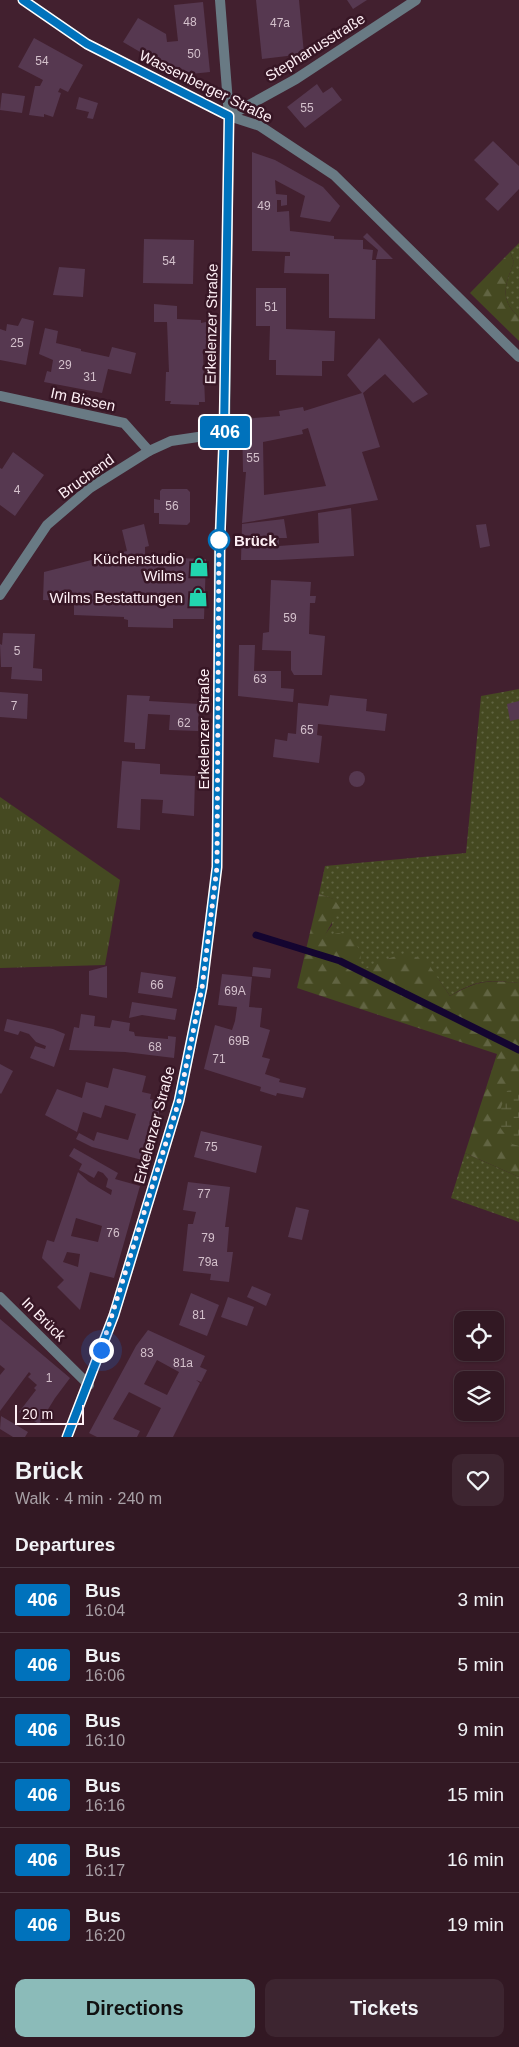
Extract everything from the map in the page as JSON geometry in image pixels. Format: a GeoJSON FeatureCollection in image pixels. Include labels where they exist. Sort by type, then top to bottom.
{"type":"FeatureCollection","features":[{"type":"Feature","properties":{"kind":"street","name":"Wassenberger Straße"},"geometry":{"type":"LineString","coordinates":[[23,0],[87,44],[229,116],[260,126],[334,175],[519,357]]}},
{"type":"Feature","properties":{"kind":"street","name":"Erkelenzer Straße"},"geometry":{"type":"LineString","coordinates":[[67,1437],[89,1385],[114,1315],[179,1101],[202,988],[217,867],[220,540],[224,433],[229,116],[220,0]]}},
{"type":"Feature","properties":{"kind":"street","name":"Stephanusstraße"},"geometry":{"type":"LineString","coordinates":[[229,116],[296,79],[416,0]]}},
{"type":"Feature","properties":{"kind":"street","name":"Im Bissen"},"geometry":{"type":"LineString","coordinates":[[0,396],[124,423],[149,451]]}},
{"type":"Feature","properties":{"kind":"street","name":"Bruchend"},"geometry":{"type":"LineString","coordinates":[[0,595],[47,525],[90,488],[149,451],[171,441],[224,433]]}},
{"type":"Feature","properties":{"kind":"street","name":"In Brück"},"geometry":{"type":"LineString","coordinates":[[0,1296],[89,1385]]}},
{"type":"Feature","properties":{"kind":"green space"},"geometry":{"type":"Polygon","coordinates":[[[519,243],[519,317],[508,304],[506,291],[508,277],[514,262],[510,252],[519,243]]]}},
{"type":"Feature","properties":{"kind":"green space"},"geometry":{"type":"Polygon","coordinates":[[[510,252],[514,262],[508,277],[506,297],[508,304],[519,317],[519,341],[470,293],[510,252]]]}},
{"type":"Feature","properties":{"kind":"green space"},"geometry":{"type":"Polygon","coordinates":[[[519,689],[519,983],[483,982],[468,986],[450,996],[439,980],[390,958],[360,972],[323,937],[332,925],[333,899],[319,894],[325,866],[466,853],[481,696],[519,689]]]}},
{"type":"Feature","properties":{"kind":"green space"},"geometry":{"type":"Polygon","coordinates":[[[0,797],[120,880],[105,965],[0,968],[0,797]]]}},
{"type":"Feature","properties":{"kind":"green space"},"geometry":{"type":"Polygon","coordinates":[[[319,894],[334,899],[340,908],[324,937],[338,933],[349,934],[361,952],[360,972],[383,960],[407,953],[427,962],[450,996],[483,982],[519,983],[519,1177],[465,1153],[497,1054],[297,988],[319,894]]]}},
{"type":"Feature","properties":{"kind":"green space"},"geometry":{"type":"Polygon","coordinates":[[[519,1085],[519,1146],[512,1144],[499,1126],[500,1110],[507,1091],[519,1085]]]}},
{"type":"Feature","properties":{"kind":"green space"},"geometry":{"type":"Polygon","coordinates":[[[465,1153],[519,1177],[519,1222],[451,1198],[465,1153]]]}},
{"type":"Feature","properties":{"kind":"building"},"geometry":{"type":"Polygon","coordinates":[[[256,0],[299,0],[304,54],[262,59],[256,0]]]}},
{"type":"Feature","properties":{"kind":"building"},"geometry":{"type":"Polygon","coordinates":[[[347,0],[367,0],[353,9],[347,0]]]}},
{"type":"Feature","properties":{"kind":"building"},"geometry":{"type":"Polygon","coordinates":[[[203,2],[210,72],[181,75],[180,67],[167,68],[167,62],[159,63],[123,42],[138,18],[166,34],[167,42],[178,41],[174,5],[203,2]]]}},
{"type":"Feature","properties":{"kind":"building"},"geometry":{"type":"Polygon","coordinates":[[[34,38],[83,65],[68,92],[60,88],[58,92],[61,93],[53,117],[44,114],[44,117],[29,115],[35,86],[40,86],[43,80],[18,67],[34,38]]]}},
{"type":"Feature","properties":{"kind":"building"},"geometry":{"type":"Polygon","coordinates":[[[317,84],[323,93],[332,87],[342,100],[305,128],[287,107],[317,84]]]}},
{"type":"Feature","properties":{"kind":"building"},"geometry":{"type":"Polygon","coordinates":[[[2,93],[25,96],[22,113],[0,110],[2,93]]]}},
{"type":"Feature","properties":{"kind":"building"},"geometry":{"type":"Polygon","coordinates":[[[79,97],[98,103],[93,119],[87,118],[89,112],[76,109],[79,97]]]}},
{"type":"Feature","properties":{"kind":"building"},"geometry":{"type":"Polygon","coordinates":[[[493,141],[519,166],[519,189],[498,211],[485,199],[499,184],[474,160],[493,141]]]}},
{"type":"Feature","properties":{"kind":"building"},"geometry":{"type":"Polygon","coordinates":[[[252,152],[275,160],[323,187],[340,206],[330,222],[300,217],[305,196],[275,180],[276,194],[287,195],[287,205],[281,206],[281,200],[277,200],[277,212],[289,211],[290,231],[334,236],[334,239],[363,240],[363,249],[373,250],[372,260],[376,260],[375,319],[329,318],[329,274],[284,273],[285,256],[290,256],[290,252],[252,251],[252,152]]]}},
{"type":"Feature","properties":{"kind":"building"},"geometry":{"type":"Polygon","coordinates":[[[367,233],[393,259],[376,259],[378,250],[363,237],[367,233]]]}},
{"type":"Feature","properties":{"kind":"building"},"geometry":{"type":"Polygon","coordinates":[[[144,239],[194,240],[193,284],[143,283],[144,239]]]}},
{"type":"Feature","properties":{"kind":"building"},"geometry":{"type":"Polygon","coordinates":[[[59,267],[85,269],[83,297],[53,295],[59,267]]]}},
{"type":"Feature","properties":{"kind":"building"},"geometry":{"type":"Polygon","coordinates":[[[256,288],[286,288],[286,329],[335,331],[334,361],[322,361],[322,376],[276,375],[276,360],[269,360],[270,326],[256,326],[256,288]]]}},
{"type":"Feature","properties":{"kind":"building"},"geometry":{"type":"Polygon","coordinates":[[[154,304],[177,306],[177,319],[201,320],[201,323],[206,322],[206,352],[203,352],[205,402],[199,402],[199,405],[170,404],[171,401],[165,401],[166,372],[169,372],[167,322],[154,322],[154,304]]]}},
{"type":"Feature","properties":{"kind":"building"},"geometry":{"type":"Polygon","coordinates":[[[22,318],[34,321],[26,365],[0,360],[0,329],[6,331],[7,324],[18,326],[22,318]]]}},
{"type":"Feature","properties":{"kind":"building"},"geometry":{"type":"Polygon","coordinates":[[[45,328],[58,331],[56,343],[81,349],[81,351],[109,357],[112,347],[136,353],[131,374],[108,369],[102,393],[44,382],[47,371],[51,372],[53,360],[39,354],[45,328]]]}},
{"type":"Feature","properties":{"kind":"building"},"geometry":{"type":"Polygon","coordinates":[[[379,338],[428,394],[413,403],[385,374],[363,393],[380,447],[362,452],[378,500],[242,523],[246,472],[243,472],[242,419],[280,416],[279,411],[303,407],[304,411],[362,393],[347,375],[379,338]],[[308,428],[302,430],[303,434],[263,442],[264,495],[326,486],[308,428]]]}},
{"type":"Feature","properties":{"kind":"building"},"geometry":{"type":"Polygon","coordinates":[[[13,452],[44,475],[15,516],[0,505],[0,468],[2,469],[13,452]]]}},
{"type":"Feature","properties":{"kind":"building"},"geometry":{"type":"Polygon","coordinates":[[[162,489],[187,489],[190,492],[190,522],[187,525],[159,524],[159,513],[154,513],[154,499],[160,500],[160,491],[162,489]]]}},
{"type":"Feature","properties":{"kind":"building"},"geometry":{"type":"Polygon","coordinates":[[[351,508],[354,556],[241,560],[242,524],[284,519],[287,538],[279,538],[279,546],[319,543],[318,513],[351,508]]]}},
{"type":"Feature","properties":{"kind":"building"},"geometry":{"type":"Polygon","coordinates":[[[144,524],[149,546],[145,547],[145,557],[206,559],[204,619],[173,619],[173,628],[128,627],[128,620],[124,619],[124,617],[74,615],[74,601],[43,600],[44,572],[127,551],[122,530],[144,524]]]}},
{"type":"Feature","properties":{"kind":"building"},"geometry":{"type":"Polygon","coordinates":[[[486,524],[490,546],[480,548],[476,525],[486,524]]]}},
{"type":"Feature","properties":{"kind":"building"},"geometry":{"type":"Polygon","coordinates":[[[271,580],[311,582],[310,596],[316,596],[315,603],[310,603],[309,634],[325,636],[322,675],[294,675],[291,670],[291,651],[262,650],[263,633],[269,632],[271,580]]]}},
{"type":"Feature","properties":{"kind":"building"},"geometry":{"type":"Polygon","coordinates":[[[3,633],[35,634],[33,668],[42,669],[42,681],[11,679],[12,667],[1,667],[0,644],[2,645],[3,633]]]}},
{"type":"Feature","properties":{"kind":"building"},"geometry":{"type":"Polygon","coordinates":[[[239,645],[255,645],[254,671],[281,671],[281,688],[294,689],[293,702],[238,696],[239,645]]]}},
{"type":"Feature","properties":{"kind":"building"},"geometry":{"type":"Polygon","coordinates":[[[0,692],[28,694],[27,719],[0,717],[0,692]]]}},
{"type":"Feature","properties":{"kind":"building"},"geometry":{"type":"Polygon","coordinates":[[[127,695],[150,696],[149,701],[199,704],[198,731],[169,730],[170,715],[148,714],[145,749],[135,749],[135,743],[124,742],[127,695]]]}},
{"type":"Feature","properties":{"kind":"building"},"geometry":{"type":"Polygon","coordinates":[[[330,695],[367,699],[366,711],[387,714],[385,731],[318,724],[317,735],[322,736],[319,763],[273,757],[275,739],[287,741],[288,733],[296,734],[298,703],[328,706],[330,695]]]}},
{"type":"Feature","properties":{"kind":"building"},"geometry":{"type":"Polygon","coordinates":[[[519,701],[519,719],[510,721],[507,704],[519,701]]]}},
{"type":"Feature","properties":{"kind":"building"},"geometry":{"type":"Polygon","coordinates":[[[122,761],[160,764],[160,774],[195,776],[194,816],[162,813],[163,800],[141,799],[140,830],[117,828],[122,761]]]}},
{"type":"Feature","properties":{"kind":"building"},"geometry":{"type":"Polygon","coordinates":[[[354,771],[360,771],[365,776],[363,785],[354,787],[349,782],[349,776],[354,771]]]}},
{"type":"Feature","properties":{"kind":"building"},"geometry":{"type":"Polygon","coordinates":[[[107,966],[107,998],[89,995],[89,971],[107,966]]]}},
{"type":"Feature","properties":{"kind":"building"},"geometry":{"type":"Polygon","coordinates":[[[253,967],[271,969],[270,978],[252,976],[253,967]]]}},
{"type":"Feature","properties":{"kind":"building"},"geometry":{"type":"Polygon","coordinates":[[[141,972],[176,977],[172,998],[138,993],[141,972]]]}},
{"type":"Feature","properties":{"kind":"building"},"geometry":{"type":"Polygon","coordinates":[[[222,974],[252,977],[249,1007],[262,1008],[260,1027],[270,1030],[262,1057],[270,1059],[265,1074],[280,1079],[279,1082],[306,1088],[303,1098],[277,1093],[276,1096],[260,1091],[261,1087],[204,1069],[215,1025],[232,1030],[235,1021],[237,1007],[218,1005],[222,974]]]}},
{"type":"Feature","properties":{"kind":"building"},"geometry":{"type":"Polygon","coordinates":[[[132,1002],[177,1009],[175,1020],[142,1015],[129,1018],[132,1002]]]}},
{"type":"Feature","properties":{"kind":"building"},"geometry":{"type":"Polygon","coordinates":[[[81,1014],[95,1016],[94,1026],[110,1028],[112,1020],[130,1023],[129,1031],[134,1032],[135,1036],[168,1039],[168,1036],[176,1037],[174,1058],[125,1052],[69,1050],[74,1027],[79,1028],[81,1014]]]}},
{"type":"Feature","properties":{"kind":"building"},"geometry":{"type":"Polygon","coordinates":[[[7,1019],[53,1029],[65,1034],[54,1067],[30,1058],[35,1046],[45,1049],[46,1046],[36,1042],[29,1034],[20,1031],[18,1035],[4,1031],[7,1019]]]}},
{"type":"Feature","properties":{"kind":"building"},"geometry":{"type":"Polygon","coordinates":[[[0,1064],[13,1071],[1,1094],[0,1093],[0,1064]]]}},
{"type":"Feature","properties":{"kind":"building"},"geometry":{"type":"Polygon","coordinates":[[[113,1068],[146,1076],[142,1092],[151,1094],[150,1099],[162,1102],[146,1161],[92,1147],[76,1139],[79,1133],[94,1141],[97,1132],[128,1140],[136,1114],[105,1105],[101,1118],[83,1112],[77,1132],[45,1115],[57,1089],[82,1098],[86,1082],[108,1088],[113,1068]]]}},
{"type":"Feature","properties":{"kind":"building"},"geometry":{"type":"Polygon","coordinates":[[[201,1131],[262,1146],[256,1173],[194,1157],[201,1131]]]}},
{"type":"Feature","properties":{"kind":"building"},"geometry":{"type":"Polygon","coordinates":[[[74,1148],[118,1173],[115,1179],[140,1186],[114,1278],[90,1272],[80,1310],[57,1287],[64,1280],[42,1258],[43,1253],[47,1240],[54,1242],[78,1172],[89,1182],[111,1195],[112,1190],[106,1187],[108,1179],[103,1173],[98,1171],[94,1178],[79,1170],[82,1164],[69,1156],[74,1148]],[[76,1218],[71,1236],[98,1242],[102,1226],[76,1218]],[[67,1252],[63,1262],[78,1267],[80,1254],[67,1252]]]}},
{"type":"Feature","properties":{"kind":"building"},"geometry":{"type":"Polygon","coordinates":[[[188,1182],[230,1187],[225,1227],[229,1227],[227,1252],[233,1252],[229,1282],[210,1280],[211,1274],[183,1271],[188,1224],[193,1224],[196,1212],[183,1210],[188,1182]]]}},
{"type":"Feature","properties":{"kind":"building"},"geometry":{"type":"Polygon","coordinates":[[[296,1207],[309,1210],[302,1240],[288,1237],[296,1207]]]}},
{"type":"Feature","properties":{"kind":"building"},"geometry":{"type":"Polygon","coordinates":[[[252,1286],[271,1294],[266,1306],[247,1297],[252,1286]]]}},
{"type":"Feature","properties":{"kind":"building"},"geometry":{"type":"Polygon","coordinates":[[[191,1293],[219,1305],[207,1336],[179,1325],[191,1293]]]}},
{"type":"Feature","properties":{"kind":"building"},"geometry":{"type":"Polygon","coordinates":[[[228,1297],[254,1307],[247,1326],[221,1317],[228,1297]]]}},
{"type":"Feature","properties":{"kind":"building"},"geometry":{"type":"Polygon","coordinates":[[[0,1319],[70,1378],[39,1424],[19,1412],[36,1390],[34,1388],[37,1385],[28,1377],[31,1374],[29,1372],[0,1411],[0,1375],[5,1369],[0,1365],[0,1319]]]}},
{"type":"Feature","properties":{"kind":"building"},"geometry":{"type":"Polygon","coordinates":[[[148,1330],[205,1356],[200,1367],[207,1370],[201,1382],[196,1380],[200,1383],[173,1437],[146,1437],[161,1408],[129,1392],[113,1419],[140,1431],[137,1437],[97,1437],[89,1433],[136,1346],[148,1330]],[[157,1360],[144,1384],[167,1395],[179,1372],[157,1360]]]}},
{"type":"Feature","properties":{"kind":"building"},"geometry":{"type":"Polygon","coordinates":[[[1,1416],[28,1432],[25,1437],[13,1437],[0,1429],[1,1416]]]}},
{"type":"Feature","properties":{"kind":"waterway"},"geometry":{"type":"LineString","coordinates":[[256,935],[340,961],[519,1050]]}},
{"type":"Feature","properties":{"kind":"bus line","name":"406"},"geometry":{"type":"LineString","coordinates":[[23,0],[87,44],[229,116],[224,433],[220,540],[217,867],[202,988],[179,1101],[114,1315],[89,1385],[67,1437]]}},
{"type":"Feature","properties":{"kind":"place","name":"Brück"},"geometry":{"type":"Point","coordinates":[219,540]}},
{"type":"Feature","properties":{"kind":"place","name":"Küchenstudio Wilms"},"geometry":{"type":"Point","coordinates":[199,567]}},
{"type":"Feature","properties":{"kind":"place","name":"Wilms Bestattungen"},"geometry":{"type":"Point","coordinates":[198,597]}},
{"type":"Feature","properties":{"kind":"route"},"geometry":{"type":"LineString","coordinates":[[101,1350],[114,1315],[179,1101],[202,988],[217,867],[219,540]]}}]}
